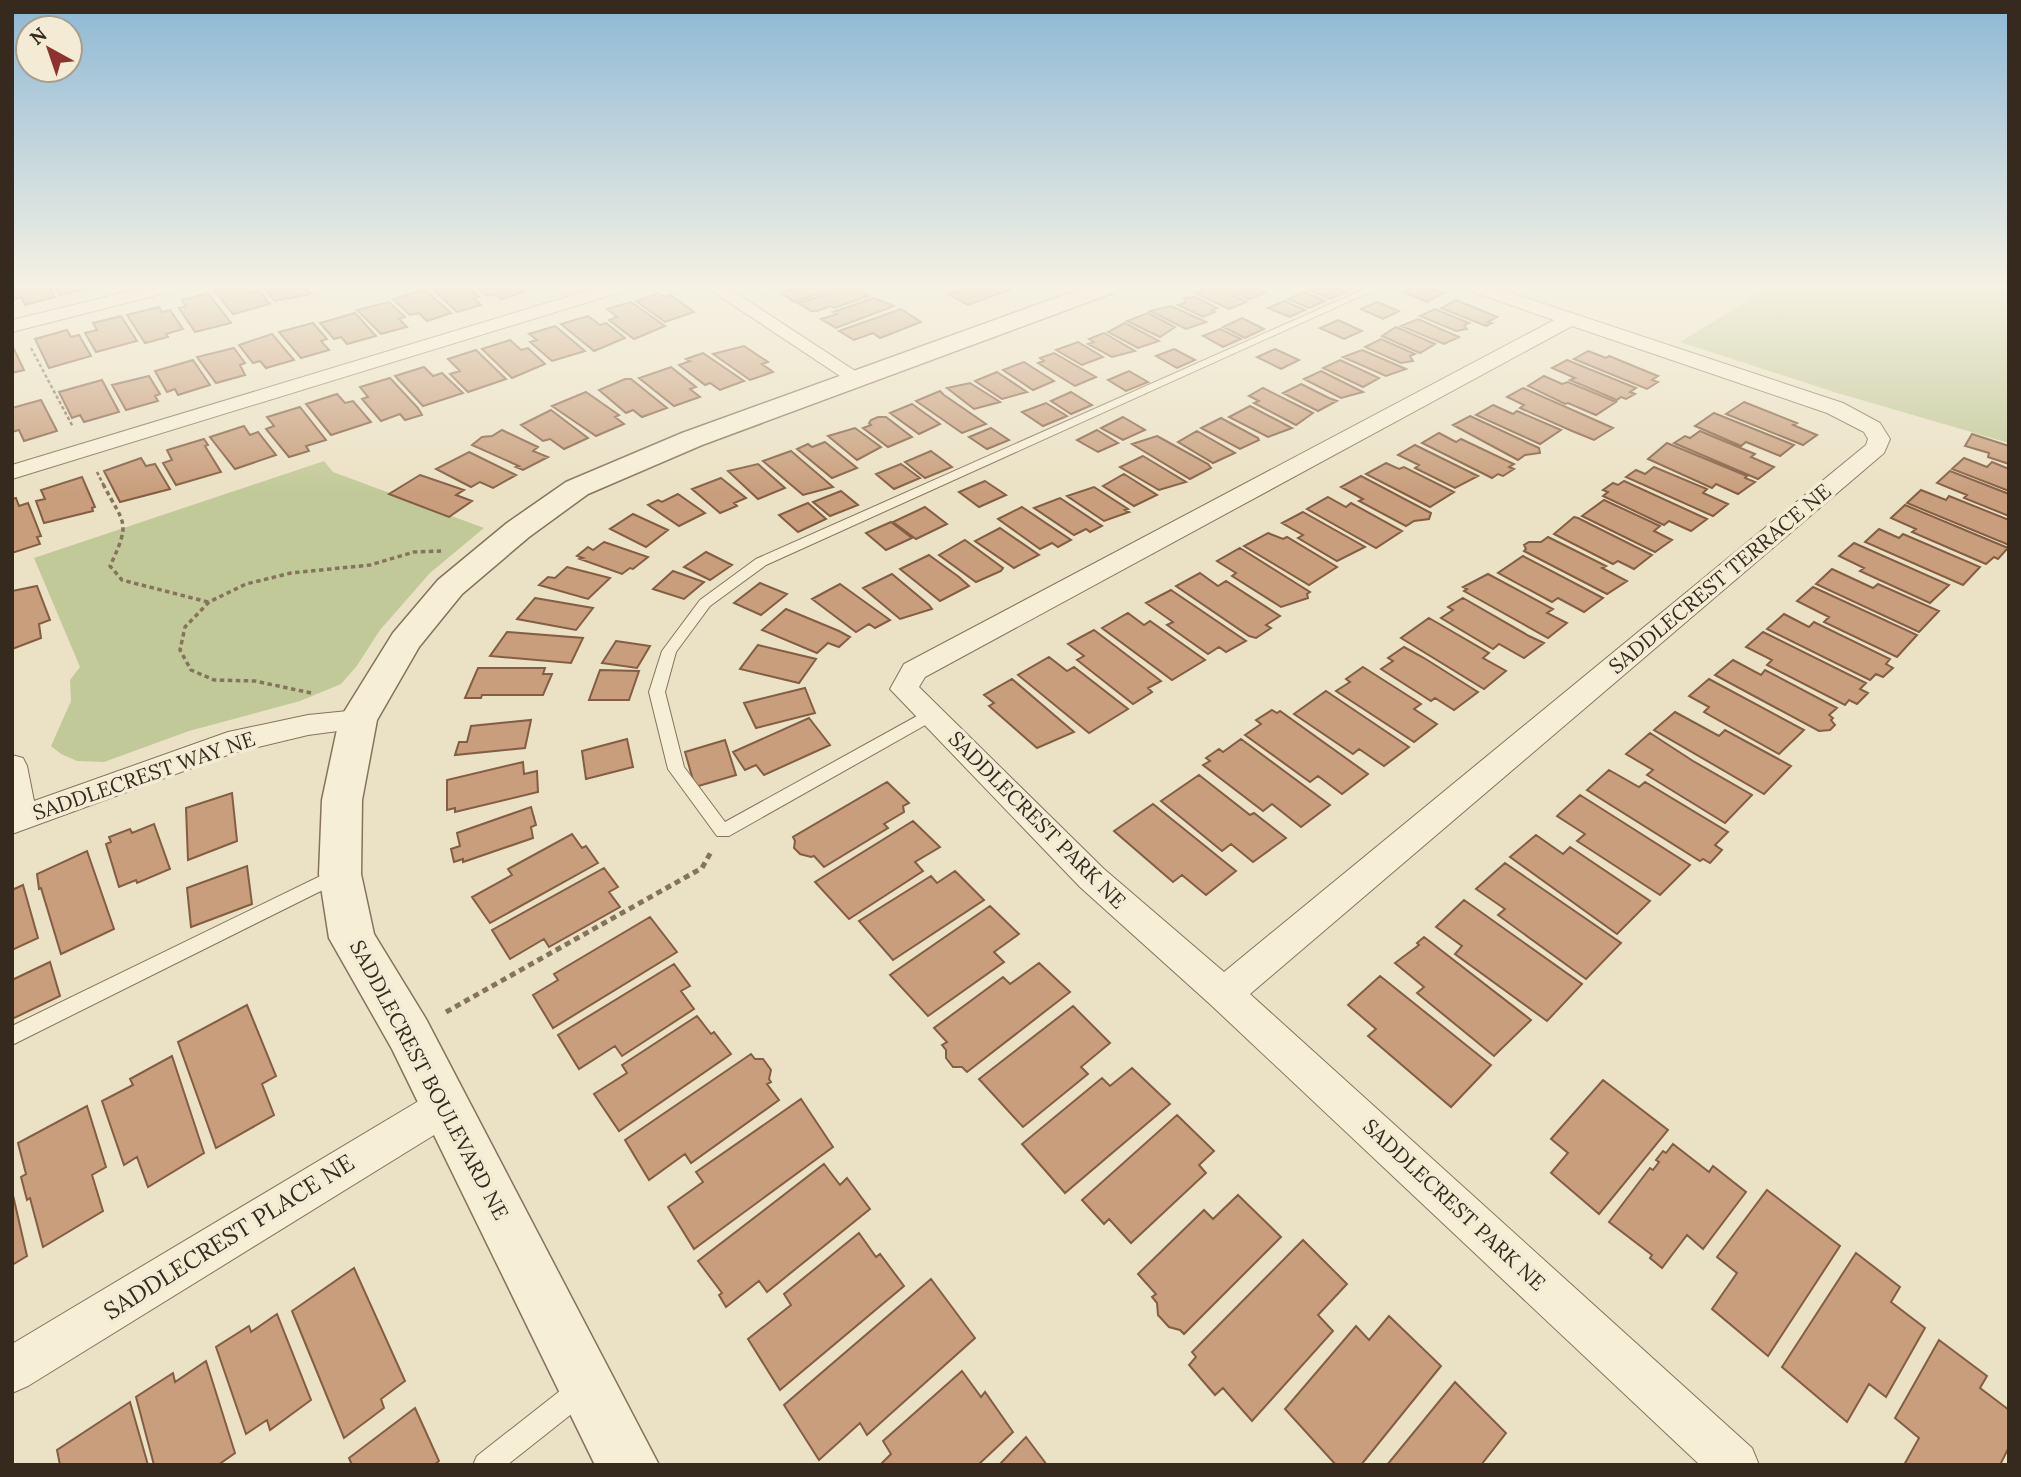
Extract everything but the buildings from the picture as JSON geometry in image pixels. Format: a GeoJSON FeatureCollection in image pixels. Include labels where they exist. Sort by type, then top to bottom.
{"type":"FeatureCollection","features":[{"type":"Feature","properties":{"kind":"street"},"geometry":{"type":"LineString","coordinates":[[12,472],[389,356]]}},
{"type":"Feature","properties":{"kind":"street"},"geometry":{"type":"LineString","coordinates":[[822,356],[856,378]]}},
{"type":"Feature","properties":{"kind":"street","name":"SADDLECREST BOULEVARD NE"},"geometry":{"type":"LineString","coordinates":[[628,1465],[446,1106],[408,1034],[352,939],[340,874],[342,800],[339,708],[405,641],[450,587],[518,530],[577,488],[692,439],[915,356]]}},
{"type":"Feature","properties":{"kind":"street","name":"SADDLECREST PARK NE"},"geometry":{"type":"LineString","coordinates":[[1501,356],[914,671],[904,689],[1092,878],[1224,994],[1735,1465]]}},
{"type":"Feature","properties":{"kind":"street","name":"SADDLECREST TERRACE NE"},"geometry":{"type":"LineString","coordinates":[[1224,994],[1876,449],[1879,439],[1872,428],[1835,408],[1677,356]]}},
{"type":"Feature","properties":{"kind":"street","name":"SADDLECREST WAY NE"},"geometry":{"type":"LineString","coordinates":[[17,820],[228,743],[308,725],[339,708]]}},
{"type":"Feature","properties":{"kind":"street"},"geometry":{"type":"LineString","coordinates":[[12,766],[17,820]]}},
{"type":"Feature","properties":{"kind":"street","name":"SADDLECREST PLACE NE"},"geometry":{"type":"LineString","coordinates":[[12,1370],[446,1106]]}},
{"type":"Feature","properties":{"kind":"lane"},"geometry":{"type":"LineString","coordinates":[[931,715],[723,831],[676,769],[657,692],[669,651],[705,603],[761,562],[1220,356]]}},
{"type":"Feature","properties":{"kind":"lane"},"geometry":{"type":"LineString","coordinates":[[12,1036],[340,874]]}},
{"type":"Feature","properties":{"kind":"lane"},"geometry":{"type":"LineString","coordinates":[[486,1465],[587,1386]]}},
{"type":"Feature","properties":{"kind":"path"},"geometry":{"type":"LineString","coordinates":[[33,356],[125,526],[123,538],[110,566],[121,580],[209,602]]}},
{"type":"Feature","properties":{"kind":"path"},"geometry":{"type":"LineString","coordinates":[[339,708],[255,681],[214,680],[191,670],[180,650],[185,627],[209,602],[246,584],[291,573],[370,565],[414,552],[440,551]]}},
{"type":"Feature","properties":{"kind":"path"},"geometry":{"type":"LineString","coordinates":[[408,1034],[702,868],[723,831]]}},
{"type":"Feature","properties":{"kind":"green space"},"geometry":{"type":"Polygon","coordinates":[[[1723,356],[2009,356],[2009,443],[1834,392],[1723,356]]]}},
{"type":"Feature","properties":{"kind":"green space"},"geometry":{"type":"Polygon","coordinates":[[[324,461],[333,472],[484,528],[430,573],[380,630],[356,667],[341,684],[300,701],[189,731],[104,762],[77,761],[51,746],[71,701],[70,680],[80,667],[34,558],[324,461]]]}}]}
